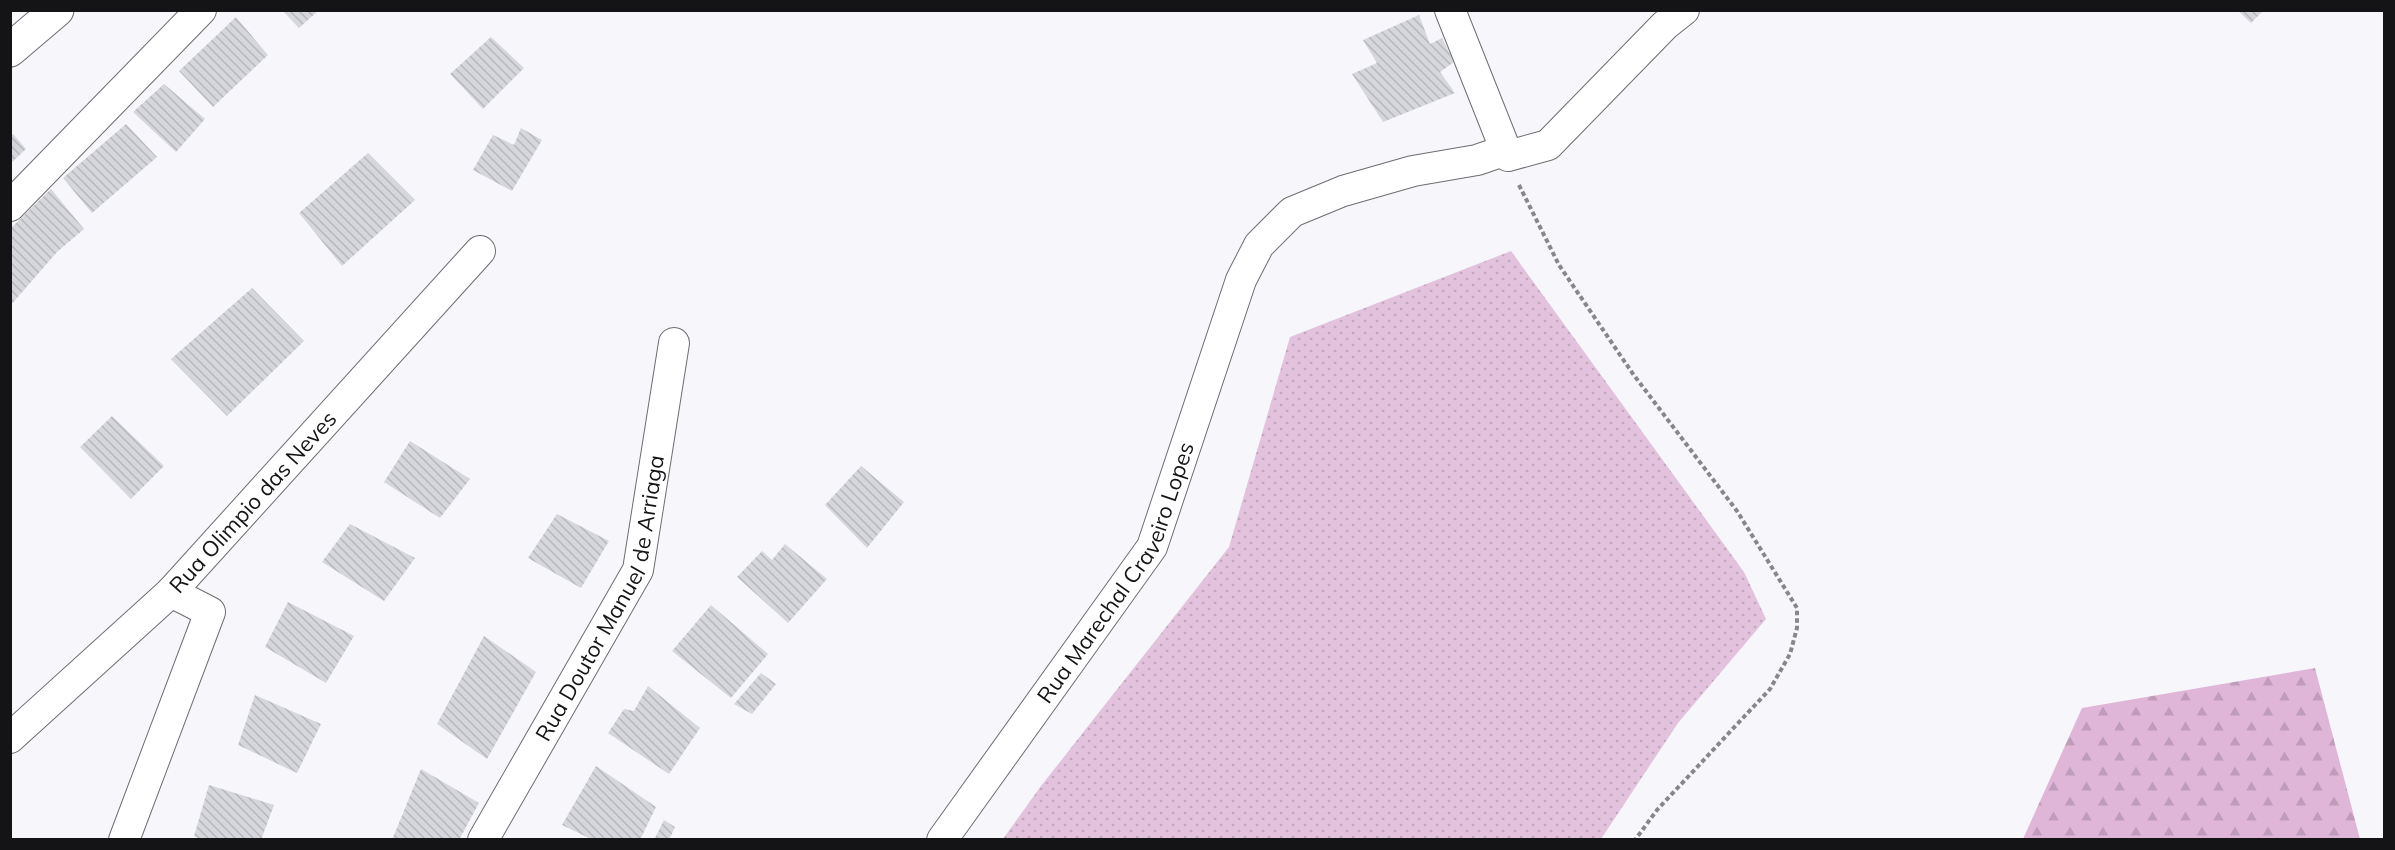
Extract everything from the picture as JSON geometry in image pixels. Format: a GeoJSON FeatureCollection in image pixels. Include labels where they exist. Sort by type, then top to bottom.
{"type":"FeatureCollection","features":[{"type":"Feature","properties":{"kind":"street"},"geometry":{"type":"LineString","coordinates":[[10,50],[57,10]]}},
{"type":"Feature","properties":{"kind":"street"},"geometry":{"type":"LineString","coordinates":[[10,206],[201,10]]}},
{"type":"Feature","properties":{"kind":"street"},"geometry":{"type":"LineString","coordinates":[[1450,10],[1507,153]]}},
{"type":"Feature","properties":{"kind":"street","name":"Rua Marechal Craveiro Lopes"},"geometry":{"type":"LineString","coordinates":[[942,840],[1152,547],[1241,280],[1259,245],[1292,212],[1343,191],[1413,171],[1548,145],[1665,25],[1684,10]]}},
{"type":"Feature","properties":{"kind":"street","name":"Rua Olimpio das Neves"},"geometry":{"type":"LineString","coordinates":[[10,738],[171,592],[480,251]]}},
{"type":"Feature","properties":{"kind":"street","name":"Rua Doutor Manuel de Arriaga"},"geometry":{"type":"LineString","coordinates":[[483,840],[638,570],[674,343]]}},
{"type":"Feature","properties":{"kind":"street"},"geometry":{"type":"LineString","coordinates":[[124,840],[210,612],[171,592]]}},
{"type":"Feature","properties":{"kind":"path"},"geometry":{"type":"LineString","coordinates":[[1507,153],[1526,203],[1559,266],[1633,374],[1737,511],[1797,608],[1797,628],[1790,654],[1770,689],[1657,810],[1635,840]]}},
{"type":"Feature","properties":{"kind":"shaded area"},"geometry":{"type":"Polygon","coordinates":[[[1511,251],[1744,572],[1766,619],[1678,723],[1601,839],[1003,839],[1041,786],[1229,547],[1290,337],[1511,251]]]}},
{"type":"Feature","properties":{"kind":"green space"},"geometry":{"type":"Polygon","coordinates":[[[2315,668],[2360,839],[2023,839],[2082,708],[2315,668]]]}},
{"type":"Feature","properties":{"kind":"building"},"geometry":{"type":"Polygon","coordinates":[[[282,10],[319,10],[299,28],[282,10]]]}},
{"type":"Feature","properties":{"kind":"building"},"geometry":{"type":"Polygon","coordinates":[[[2237,10],[2264,10],[2251,23],[2237,10]]]}},
{"type":"Feature","properties":{"kind":"building"},"geometry":{"type":"Polygon","coordinates":[[[1419,15],[1430,44],[1442,38],[1454,62],[1440,72],[1455,93],[1383,122],[1352,74],[1377,63],[1363,40],[1419,15]]]}},
{"type":"Feature","properties":{"kind":"building"},"geometry":{"type":"Polygon","coordinates":[[[236,17],[268,55],[213,107],[179,71],[236,17]]]}},
{"type":"Feature","properties":{"kind":"building"},"geometry":{"type":"Polygon","coordinates":[[[491,37],[524,68],[483,109],[450,74],[491,37]]]}},
{"type":"Feature","properties":{"kind":"building"},"geometry":{"type":"Polygon","coordinates":[[[164,84],[205,119],[176,152],[133,112],[164,84]]]}},
{"type":"Feature","properties":{"kind":"building"},"geometry":{"type":"Polygon","coordinates":[[[126,124],[157,157],[92,213],[63,178],[126,124]]]}},
{"type":"Feature","properties":{"kind":"building"},"geometry":{"type":"Polygon","coordinates":[[[521,128],[542,140],[512,191],[473,170],[493,135],[514,145],[521,128]]]}},
{"type":"Feature","properties":{"kind":"building"},"geometry":{"type":"Polygon","coordinates":[[[13,134],[26,149],[10,164],[10,136],[13,134]]]}},
{"type":"Feature","properties":{"kind":"building"},"geometry":{"type":"Polygon","coordinates":[[[368,153],[415,200],[342,266],[299,213],[368,153]]]}},
{"type":"Feature","properties":{"kind":"building"},"geometry":{"type":"Polygon","coordinates":[[[51,189],[84,229],[57,252],[10,306],[10,229],[51,189]]]}},
{"type":"Feature","properties":{"kind":"building"},"geometry":{"type":"Polygon","coordinates":[[[252,288],[304,341],[227,416],[171,359],[252,288]]]}},
{"type":"Feature","properties":{"kind":"building"},"geometry":{"type":"Polygon","coordinates":[[[112,416],[164,466],[131,499],[80,447],[112,416]]]}},
{"type":"Feature","properties":{"kind":"building"},"geometry":{"type":"Polygon","coordinates":[[[410,441],[470,479],[440,518],[384,482],[410,441]]]}},
{"type":"Feature","properties":{"kind":"building"},"geometry":{"type":"Polygon","coordinates":[[[861,466],[904,502],[867,548],[825,505],[861,466]]]}},
{"type":"Feature","properties":{"kind":"building"},"geometry":{"type":"Polygon","coordinates":[[[557,514],[609,541],[581,588],[528,558],[557,514]]]}},
{"type":"Feature","properties":{"kind":"building"},"geometry":{"type":"Polygon","coordinates":[[[350,524],[415,558],[384,601],[322,562],[350,524]]]}},
{"type":"Feature","properties":{"kind":"building"},"geometry":{"type":"Polygon","coordinates":[[[785,544],[827,579],[788,623],[737,577],[762,551],[772,560],[785,544]]]}},
{"type":"Feature","properties":{"kind":"building"},"geometry":{"type":"Polygon","coordinates":[[[288,602],[354,636],[326,683],[265,647],[288,602]]]}},
{"type":"Feature","properties":{"kind":"building"},"geometry":{"type":"Polygon","coordinates":[[[711,605],[768,654],[731,698],[672,651],[711,605]]]}},
{"type":"Feature","properties":{"kind":"building"},"geometry":{"type":"Polygon","coordinates":[[[484,636],[536,672],[487,759],[437,724],[484,636]]]}},
{"type":"Feature","properties":{"kind":"building"},"geometry":{"type":"Polygon","coordinates":[[[761,673],[776,684],[752,714],[734,704],[761,673]]]}},
{"type":"Feature","properties":{"kind":"building"},"geometry":{"type":"Polygon","coordinates":[[[648,686],[700,728],[669,774],[608,733],[624,709],[634,711],[648,686]]]}},
{"type":"Feature","properties":{"kind":"building"},"geometry":{"type":"Polygon","coordinates":[[[255,695],[321,724],[297,773],[238,745],[255,695]]]}},
{"type":"Feature","properties":{"kind":"building"},"geometry":{"type":"Polygon","coordinates":[[[596,766],[656,807],[640,840],[593,840],[562,825],[596,766]]]}},
{"type":"Feature","properties":{"kind":"building"},"geometry":{"type":"Polygon","coordinates":[[[421,769],[479,803],[459,840],[392,840],[421,769]]]}},
{"type":"Feature","properties":{"kind":"building"},"geometry":{"type":"Polygon","coordinates":[[[209,785],[274,805],[261,840],[202,840],[194,836],[209,785]]]}},
{"type":"Feature","properties":{"kind":"building"},"geometry":{"type":"Polygon","coordinates":[[[664,820],[675,827],[669,840],[654,840],[664,820]]]}}]}
